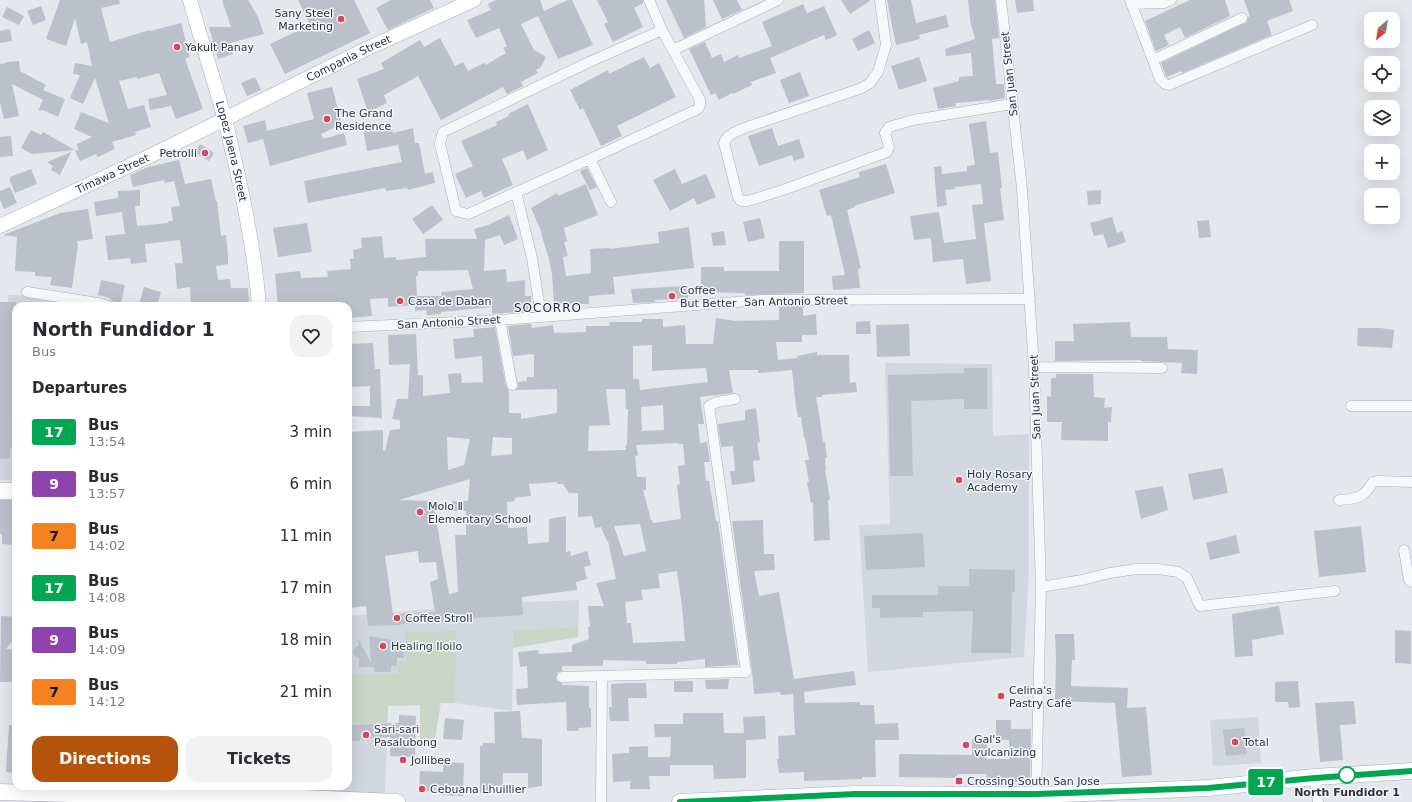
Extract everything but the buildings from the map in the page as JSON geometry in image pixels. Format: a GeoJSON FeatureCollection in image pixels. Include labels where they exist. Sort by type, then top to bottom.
{"type":"FeatureCollection","features":[{"type":"Feature","properties":{"kind":"main road"},"geometry":{"type":"LineString","coordinates":[[0,491],[12,491]]}},
{"type":"Feature","properties":{"kind":"main road"},"geometry":{"type":"LineString","coordinates":[[680,802],[856,794],[1036,798],[1208,788],[1412,771]]}},
{"type":"Feature","properties":{"kind":"main road"},"geometry":{"type":"LineString","coordinates":[[0,792],[153,795],[302,795],[397,802]]}},
{"type":"Feature","properties":{"kind":"street","name":"Lopez Jaena Street"},"geometry":{"type":"LineString","coordinates":[[190,0],[224,119],[239,179],[259,302]]}},
{"type":"Feature","properties":{"kind":"street","name":"Compania Street"},"geometry":{"type":"LineString","coordinates":[[224,119],[364,50],[474,0]]}},
{"type":"Feature","properties":{"kind":"street"},"geometry":{"type":"LineString","coordinates":[[649,0],[662,30],[700,100],[698,109],[468,214],[456,211],[440,144],[443,132],[588,63],[662,30]]}},
{"type":"Feature","properties":{"kind":"street"},"geometry":{"type":"LineString","coordinates":[[673,50],[778,0]]}},
{"type":"Feature","properties":{"kind":"street"},"geometry":{"type":"LineString","coordinates":[[880,0],[886,45],[878,72],[870,83],[862,88],[747,127],[725,139],[724,143],[738,197],[741,201],[748,201],[783,190],[887,152],[889,147],[885,133],[889,127],[913,120],[1012,104]]}},
{"type":"Feature","properties":{"kind":"street","name":"San Juan Street"},"geometry":{"type":"LineString","coordinates":[[1001,0],[1022,189],[1034,367],[1041,587],[1036,798]]}},
{"type":"Feature","properties":{"kind":"street"},"geometry":{"type":"LineString","coordinates":[[1171,0],[1164,3],[1131,2],[1160,79],[1164,84],[1169,84],[1312,25]]}},
{"type":"Feature","properties":{"kind":"street"},"geometry":{"type":"LineString","coordinates":[[1153,60],[1242,18]]}},
{"type":"Feature","properties":{"kind":"street","name":"Timawa Street"},"geometry":{"type":"LineString","coordinates":[[0,226],[148,157],[224,119]]}},
{"type":"Feature","properties":{"kind":"street"},"geometry":{"type":"LineString","coordinates":[[590,159],[611,202]]}},
{"type":"Feature","properties":{"kind":"street"},"geometry":{"type":"LineString","coordinates":[[516,192],[532,258],[542,316]]}},
{"type":"Feature","properties":{"kind":"street"},"geometry":{"type":"LineString","coordinates":[[27,292],[92,302]]}},
{"type":"Feature","properties":{"kind":"street","name":"San Antonio Street"},"geometry":{"type":"LineString","coordinates":[[352,327],[500,320],[762,300],[1030,299]]}},
{"type":"Feature","properties":{"kind":"street"},"geometry":{"type":"LineString","coordinates":[[500,320],[512,385]]}},
{"type":"Feature","properties":{"kind":"street"},"geometry":{"type":"LineString","coordinates":[[1034,367],[1162,368]]}},
{"type":"Feature","properties":{"kind":"street"},"geometry":{"type":"LineString","coordinates":[[562,677],[746,672],[709,406],[717,402],[735,399]]}},
{"type":"Feature","properties":{"kind":"street"},"geometry":{"type":"LineString","coordinates":[[1351,406],[1412,406]]}},
{"type":"Feature","properties":{"kind":"street"},"geometry":{"type":"LineString","coordinates":[[1339,500],[1355,499],[1367,493],[1373,482],[1412,482]]}},
{"type":"Feature","properties":{"kind":"street"},"geometry":{"type":"LineString","coordinates":[[1404,550],[1409,580],[1412,582]]}},
{"type":"Feature","properties":{"kind":"street"},"geometry":{"type":"LineString","coordinates":[[1041,587],[1136,569],[1158,569],[1178,572],[1187,578],[1200,606],[1335,591]]}},
{"type":"Feature","properties":{"kind":"street"},"geometry":{"type":"LineString","coordinates":[[601,802],[602,676]]}},
{"type":"Feature","properties":{"kind":"street"},"geometry":{"type":"LineString","coordinates":[[1315,778],[1318,802]]}},
{"type":"Feature","properties":{"kind":"shaded area"},"geometry":{"type":"Polygon","coordinates":[[[8,295],[47,296],[47,302],[12,302],[12,480],[0,480],[0,343],[7,343],[8,295]]]}},
{"type":"Feature","properties":{"kind":"shaded area","name":"Holy Rosary Academy"},"geometry":{"type":"Polygon","coordinates":[[[885,363],[992,364],[993,436],[1029,434],[1029,570],[1024,657],[868,672],[859,525],[890,524],[885,363]]]}},
{"type":"Feature","properties":{"kind":"shaded area"},"geometry":{"type":"Polygon","coordinates":[[[579,600],[578,637],[513,648],[512,711],[455,703],[441,703],[435,739],[420,745],[420,705],[388,706],[385,794],[324,794],[315,790],[352,790],[352,616],[502,603],[579,600]]]}},
{"type":"Feature","properties":{"kind":"shaded area"},"geometry":{"type":"Polygon","coordinates":[[[1258,717],[1261,763],[1213,766],[1210,720],[1258,717]]]}},
{"type":"Feature","properties":{"kind":"green space"},"geometry":{"type":"Polygon","coordinates":[[[578,627],[578,637],[513,648],[513,631],[578,627]]]}},
{"type":"Feature","properties":{"kind":"green space"},"geometry":{"type":"Polygon","coordinates":[[[456,631],[455,703],[440,703],[435,739],[420,745],[420,705],[388,706],[387,722],[352,724],[352,674],[398,674],[398,661],[406,661],[405,632],[456,631]]]}},
{"type":"Feature","properties":{"kind":"bus line","name":"17"},"geometry":{"type":"LineString","coordinates":[[680,802],[856,794],[1037,794],[1208,788],[1412,771]]}},
{"type":"Feature","properties":{"kind":"place","name":"Sany Steel Marketing"},"geometry":{"type":"Point","coordinates":[341,19]}},
{"type":"Feature","properties":{"kind":"place","name":"Yakult Panay"},"geometry":{"type":"Point","coordinates":[177,47]}},
{"type":"Feature","properties":{"kind":"place","name":"The Grand Residence"},"geometry":{"type":"Point","coordinates":[327,119]}},
{"type":"Feature","properties":{"kind":"place","name":"Petrolli"},"geometry":{"type":"Point","coordinates":[205,153]}},
{"type":"Feature","properties":{"kind":"place","name":"Coffee But Better"},"geometry":{"type":"Point","coordinates":[672,296]}},
{"type":"Feature","properties":{"kind":"place","name":"Casa de Daban"},"geometry":{"type":"Point","coordinates":[400,301]}},
{"type":"Feature","properties":{"kind":"place","name":"Holy Rosary Academy"},"geometry":{"type":"Point","coordinates":[959,480]}},
{"type":"Feature","properties":{"kind":"place","name":"Molo Ⅱ Elementary School"},"geometry":{"type":"Point","coordinates":[420,512]}},
{"type":"Feature","properties":{"kind":"place","name":"Coffee Stroll"},"geometry":{"type":"Point","coordinates":[397,618]}},
{"type":"Feature","properties":{"kind":"place","name":"Healing Iloilo"},"geometry":{"type":"Point","coordinates":[383,646]}},
{"type":"Feature","properties":{"kind":"place","name":"Celina's Pastry Café"},"geometry":{"type":"Point","coordinates":[1001,696]}},
{"type":"Feature","properties":{"kind":"place","name":"Sari-sari Pasalubong"},"geometry":{"type":"Point","coordinates":[366,735]}},
{"type":"Feature","properties":{"kind":"place","name":"Total"},"geometry":{"type":"Point","coordinates":[1235,742]}},
{"type":"Feature","properties":{"kind":"place","name":"Gal's vulcanizing"},"geometry":{"type":"Point","coordinates":[966,745]}},
{"type":"Feature","properties":{"kind":"place","name":"Jollibee"},"geometry":{"type":"Point","coordinates":[403,760]}},
{"type":"Feature","properties":{"kind":"place","name":"North Fundidor 1"},"geometry":{"type":"Point","coordinates":[1347,775]}},
{"type":"Feature","properties":{"kind":"place","name":"Crossing South San Jose"},"geometry":{"type":"Point","coordinates":[959,781]}},
{"type":"Feature","properties":{"kind":"place","name":"Cebuana Lhuillier"},"geometry":{"type":"Point","coordinates":[422,789]}},
{"type":"Feature","properties":{"kind":"district","name":"SOCORRO"},"geometry":{"type":"Point","coordinates":[548,308]}}]}
